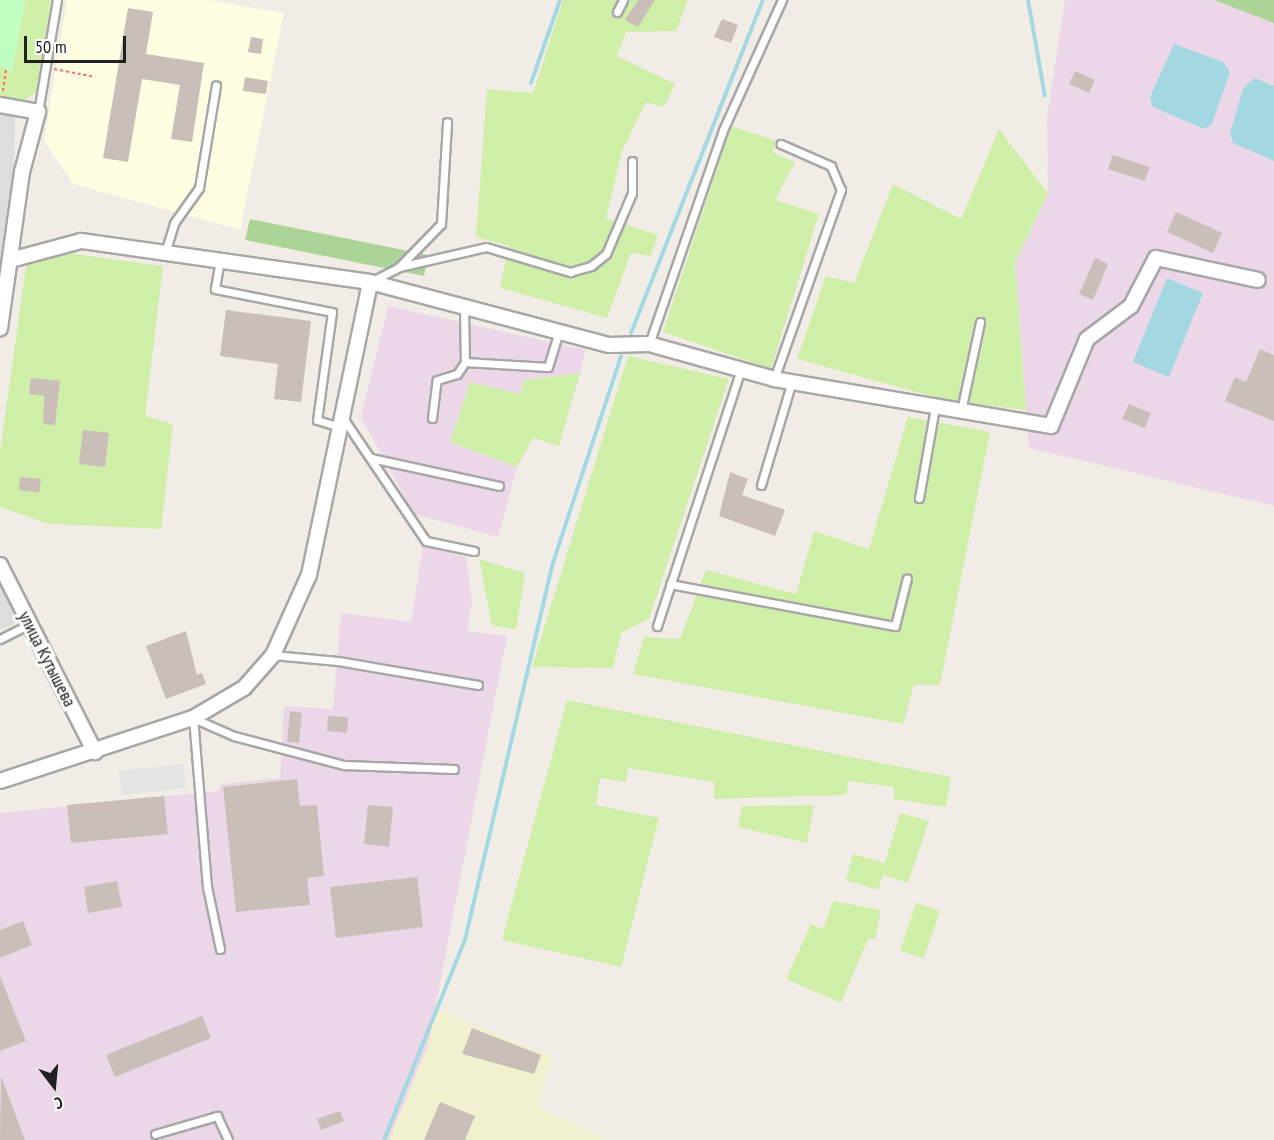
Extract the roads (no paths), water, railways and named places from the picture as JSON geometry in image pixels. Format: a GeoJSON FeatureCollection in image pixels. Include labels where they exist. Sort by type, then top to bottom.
{"type":"FeatureCollection","features":[{"type":"Feature","properties":{"kind":"street"},"geometry":{"type":"LineString","coordinates":[[0,106],[38,112],[5,260],[0,328]]}},
{"type":"Feature","properties":{"kind":"street"},"geometry":{"type":"LineString","coordinates":[[5,260],[81,241],[370,282],[609,345],[649,344],[774,378],[1051,426],[1087,339],[1131,306],[1156,258],[1258,279]]}},
{"type":"Feature","properties":{"kind":"street"},"geometry":{"type":"LineString","coordinates":[[0,781],[95,753],[193,718],[244,688],[273,655],[309,575],[370,282]]}},
{"type":"Feature","properties":{"kind":"street","name":"улица Кутышева"},"geometry":{"type":"LineString","coordinates":[[0,565],[95,753]]}},
{"type":"Feature","properties":{"kind":"lane"},"geometry":{"type":"LineString","coordinates":[[38,112],[57,0]]}},
{"type":"Feature","properties":{"kind":"lane"},"geometry":{"type":"LineString","coordinates":[[617,12],[623,0]]}},
{"type":"Feature","properties":{"kind":"lane"},"geometry":{"type":"LineString","coordinates":[[649,344],[723,130],[782,0]]}},
{"type":"Feature","properties":{"kind":"lane"},"geometry":{"type":"LineString","coordinates":[[165,253],[174,223],[199,188],[216,85]]}},
{"type":"Feature","properties":{"kind":"lane"},"geometry":{"type":"LineString","coordinates":[[399,267],[441,224],[447,122]]}},
{"type":"Feature","properties":{"kind":"lane"},"geometry":{"type":"LineString","coordinates":[[774,378],[842,190],[831,166],[781,144]]}},
{"type":"Feature","properties":{"kind":"lane"},"geometry":{"type":"LineString","coordinates":[[370,282],[399,267],[486,248],[570,272],[591,266],[606,254],[632,193],[632,161]]}},
{"type":"Feature","properties":{"kind":"lane"},"geometry":{"type":"LineString","coordinates":[[220,260],[215,289],[332,312],[317,420],[341,421],[371,458],[426,541],[474,551]]}},
{"type":"Feature","properties":{"kind":"lane"},"geometry":{"type":"LineString","coordinates":[[432,418],[437,380],[456,374],[465,362],[464,307]]}},
{"type":"Feature","properties":{"kind":"lane"},"geometry":{"type":"LineString","coordinates":[[961,411],[980,322]]}},
{"type":"Feature","properties":{"kind":"lane"},"geometry":{"type":"LineString","coordinates":[[465,362],[548,367],[559,332]]}},
{"type":"Feature","properties":{"kind":"lane"},"geometry":{"type":"LineString","coordinates":[[657,626],[741,369]]}},
{"type":"Feature","properties":{"kind":"lane"},"geometry":{"type":"LineString","coordinates":[[760,485],[792,381]]}},
{"type":"Feature","properties":{"kind":"lane"},"geometry":{"type":"LineString","coordinates":[[919,498],[935,407]]}},
{"type":"Feature","properties":{"kind":"lane"},"geometry":{"type":"LineString","coordinates":[[371,458],[499,486]]}},
{"type":"Feature","properties":{"kind":"lane"},"geometry":{"type":"LineString","coordinates":[[670,584],[895,627],[907,578]]}},
{"type":"Feature","properties":{"kind":"lane"},"geometry":{"type":"LineString","coordinates":[[0,639],[29,624]]}},
{"type":"Feature","properties":{"kind":"lane"},"geometry":{"type":"LineString","coordinates":[[273,655],[338,661],[478,685]]}},
{"type":"Feature","properties":{"kind":"lane"},"geometry":{"type":"LineString","coordinates":[[220,949],[207,887],[193,718],[234,736],[344,765],[454,769]]}},
{"type":"Feature","properties":{"kind":"lane"},"geometry":{"type":"LineString","coordinates":[[154,1134],[217,1116],[228,1140]]}},
{"type":"Feature","properties":{"kind":"water"},"geometry":{"type":"Polygon","coordinates":[[[1174,44],[1223,62],[1230,72],[1212,124],[1204,129],[1153,107],[1150,97],[1174,44]]]}},
{"type":"Feature","properties":{"kind":"water"},"geometry":{"type":"Polygon","coordinates":[[[1255,78],[1274,86],[1274,161],[1233,143],[1230,133],[1243,89],[1255,78]]]}},
{"type":"Feature","properties":{"kind":"water"},"geometry":{"type":"Polygon","coordinates":[[[1167,278],[1203,293],[1169,377],[1133,362],[1167,278]]]}},
{"type":"Feature","properties":{"kind":"waterway"},"geometry":{"type":"LineString","coordinates":[[531,83],[560,0]]}},
{"type":"Feature","properties":{"kind":"waterway"},"geometry":{"type":"LineString","coordinates":[[631,333],[763,0]]}},
{"type":"Feature","properties":{"kind":"waterway"},"geometry":{"type":"LineString","coordinates":[[1028,0],[1045,96]]}},
{"type":"Feature","properties":{"kind":"waterway"},"geometry":{"type":"LineString","coordinates":[[384,1140],[465,940],[552,566],[621,356]]}}]}
